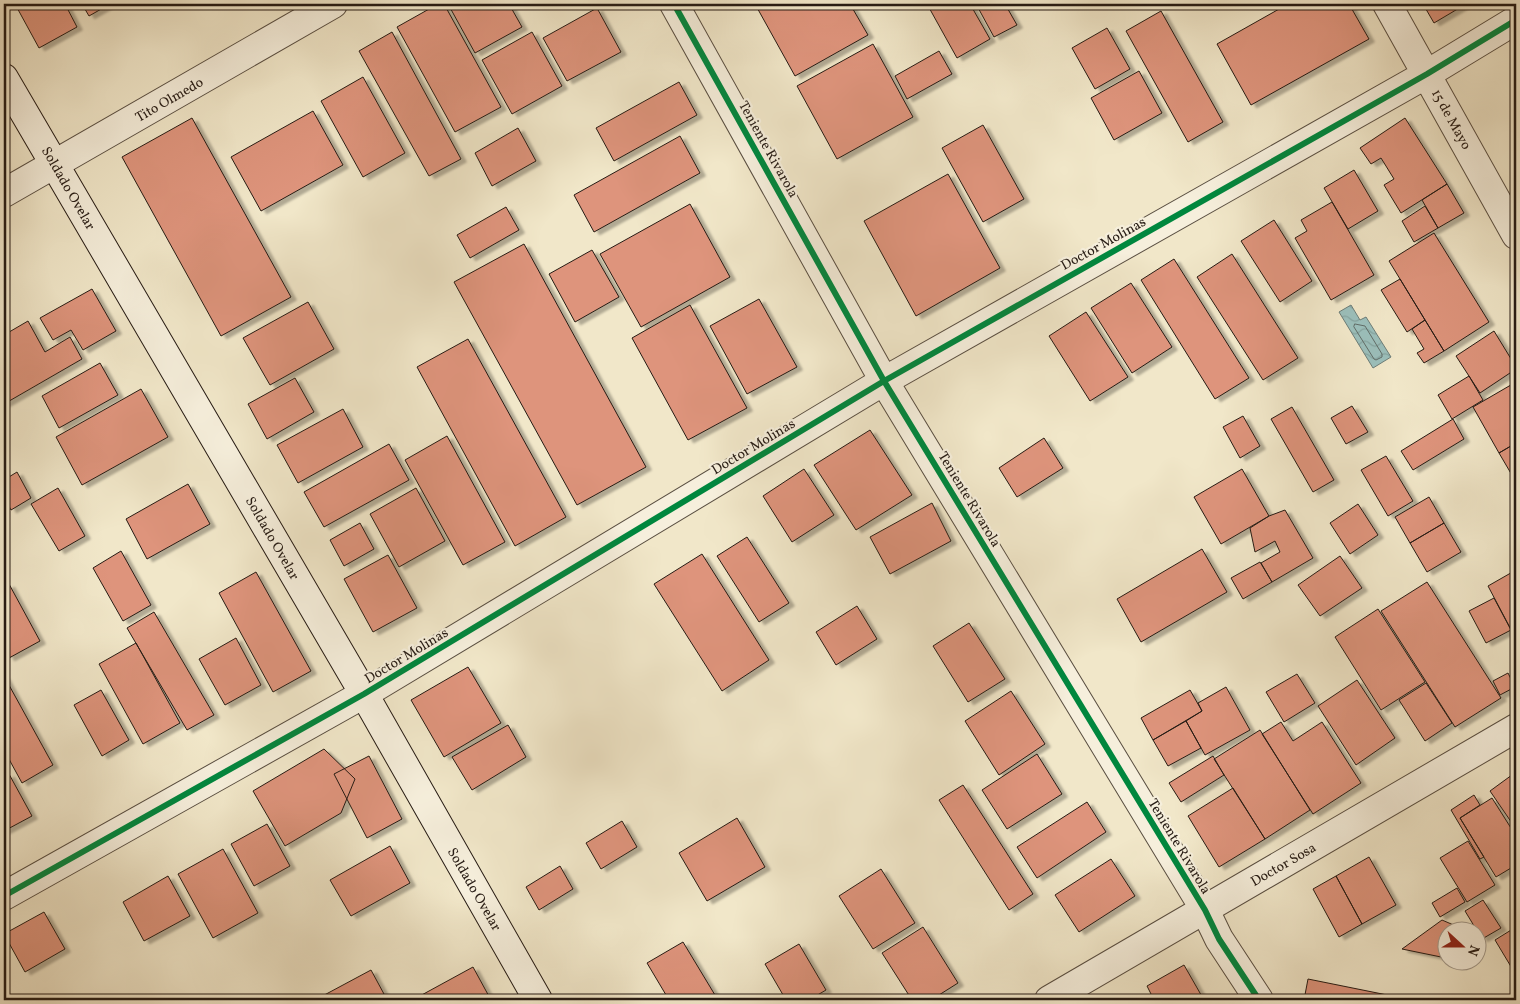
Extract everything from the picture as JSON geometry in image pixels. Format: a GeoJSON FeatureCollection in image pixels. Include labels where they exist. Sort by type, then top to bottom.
{"type":"FeatureCollection","features":[{"type":"Feature","properties":{"kind":"street","name":"Tito Olmedo"},"geometry":{"type":"LineString","coordinates":[[4,193],[333,4]]}},
{"type":"Feature","properties":{"kind":"street","name":"Teniente Rivarola"},"geometry":{"type":"LineString","coordinates":[[674,4],[884,382],[1205,910],[1219,939],[1258,1000]]}},
{"type":"Feature","properties":{"kind":"street","name":"15 de Mayo"},"geometry":{"type":"LineString","coordinates":[[1386,4],[1516,235]]}},
{"type":"Feature","properties":{"kind":"street","name":"Doctor Molinas"},"geometry":{"type":"LineString","coordinates":[[4,896],[364,694],[884,382],[1427,74],[1516,20]]}},
{"type":"Feature","properties":{"kind":"street","name":"Soldado Ovelar"},"geometry":{"type":"LineString","coordinates":[[4,78],[364,694],[538,1000]]}},
{"type":"Feature","properties":{"kind":"street","name":"Doctor Sosa"},"geometry":{"type":"LineString","coordinates":[[1050,1000],[1516,728]]}},
{"type":"Feature","properties":{"kind":"water"},"geometry":{"type":"Polygon","coordinates":[[[1351,305],[1360,320],[1366,317],[1391,357],[1373,368],[1339,312],[1351,305]]]}},
{"type":"Feature","properties":{"kind":"building"},"geometry":{"type":"Polygon","coordinates":[[[15,4],[65,4],[77,27],[39,48],[15,4]]]}},
{"type":"Feature","properties":{"kind":"building"},"geometry":{"type":"Polygon","coordinates":[[[82,4],[110,4],[89,16],[82,4]]]}},
{"type":"Feature","properties":{"kind":"building"},"geometry":{"type":"Polygon","coordinates":[[[438,4],[444,4],[501,107],[455,132],[397,27],[438,4]]]}},
{"type":"Feature","properties":{"kind":"building"},"geometry":{"type":"Polygon","coordinates":[[[448,4],[509,4],[522,27],[475,53],[448,4]]]}},
{"type":"Feature","properties":{"kind":"building"},"geometry":{"type":"Polygon","coordinates":[[[755,4],[850,4],[868,35],[795,76],[755,4]]]}},
{"type":"Feature","properties":{"kind":"building"},"geometry":{"type":"Polygon","coordinates":[[[927,4],[970,4],[990,39],[957,58],[927,4]]]}},
{"type":"Feature","properties":{"kind":"building"},"geometry":{"type":"Polygon","coordinates":[[[976,4],[1005,4],[1017,25],[994,37],[976,4]]]}},
{"type":"Feature","properties":{"kind":"building"},"geometry":{"type":"Polygon","coordinates":[[[1288,4],[1349,4],[1369,39],[1251,105],[1217,44],[1288,4]]]}},
{"type":"Feature","properties":{"kind":"building"},"geometry":{"type":"Polygon","coordinates":[[[1423,4],[1466,4],[1434,23],[1423,4]]]}},
{"type":"Feature","properties":{"kind":"building"},"geometry":{"type":"Polygon","coordinates":[[[597,8],[621,52],[567,81],[543,38],[597,8]]]}},
{"type":"Feature","properties":{"kind":"building"},"geometry":{"type":"Polygon","coordinates":[[[1161,11],[1223,122],[1188,142],[1126,31],[1161,11]]]}},
{"type":"Feature","properties":{"kind":"building"},"geometry":{"type":"Polygon","coordinates":[[[1107,28],[1130,69],[1095,89],[1072,48],[1107,28]]]}},
{"type":"Feature","properties":{"kind":"building"},"geometry":{"type":"Polygon","coordinates":[[[392,32],[461,159],[429,176],[359,51],[392,32]]]}},
{"type":"Feature","properties":{"kind":"building"},"geometry":{"type":"Polygon","coordinates":[[[532,32],[562,86],[512,114],[482,60],[532,32]]]}},
{"type":"Feature","properties":{"kind":"building"},"geometry":{"type":"Polygon","coordinates":[[[873,44],[913,117],[837,159],[797,86],[873,44]]]}},
{"type":"Feature","properties":{"kind":"building"},"geometry":{"type":"Polygon","coordinates":[[[939,51],[952,74],[907,99],[895,76],[939,51]]]}},
{"type":"Feature","properties":{"kind":"building"},"geometry":{"type":"Polygon","coordinates":[[[1139,71],[1162,113],[1114,140],[1091,98],[1139,71]]]}},
{"type":"Feature","properties":{"kind":"building"},"geometry":{"type":"Polygon","coordinates":[[[363,77],[405,153],[363,177],[321,101],[363,77]]]}},
{"type":"Feature","properties":{"kind":"building"},"geometry":{"type":"Polygon","coordinates":[[[679,82],[697,115],[614,161],[596,128],[679,82]]]}},
{"type":"Feature","properties":{"kind":"building"},"geometry":{"type":"Polygon","coordinates":[[[313,111],[343,165],[261,211],[231,157],[313,111]]]}},
{"type":"Feature","properties":{"kind":"building"},"geometry":{"type":"Polygon","coordinates":[[[192,118],[291,297],[221,336],[122,157],[192,118]]]}},
{"type":"Feature","properties":{"kind":"building"},"geometry":{"type":"Polygon","coordinates":[[[1405,118],[1447,184],[1401,213],[1384,185],[1394,179],[1381,158],[1371,164],[1360,148],[1405,118]]]}},
{"type":"Feature","properties":{"kind":"building"},"geometry":{"type":"Polygon","coordinates":[[[983,125],[1024,199],[983,222],[942,148],[983,125]]]}},
{"type":"Feature","properties":{"kind":"building"},"geometry":{"type":"Polygon","coordinates":[[[518,128],[536,161],[492,186],[475,153],[518,128]]]}},
{"type":"Feature","properties":{"kind":"building"},"geometry":{"type":"Polygon","coordinates":[[[680,136],[700,173],[594,232],[574,195],[680,136]]]}},
{"type":"Feature","properties":{"kind":"building"},"geometry":{"type":"Polygon","coordinates":[[[1516,159],[1516,170],[1511,161],[1516,159]]]}},
{"type":"Feature","properties":{"kind":"building"},"geometry":{"type":"Polygon","coordinates":[[[1354,170],[1378,211],[1348,229],[1324,188],[1354,170]]]}},
{"type":"Feature","properties":{"kind":"building"},"geometry":{"type":"Polygon","coordinates":[[[948,174],[1000,268],[916,316],[864,221],[948,174]]]}},
{"type":"Feature","properties":{"kind":"building"},"geometry":{"type":"Polygon","coordinates":[[[1447,184],[1464,213],[1438,228],[1422,200],[1447,184]]]}},
{"type":"Feature","properties":{"kind":"building"},"geometry":{"type":"Polygon","coordinates":[[[1332,202],[1374,275],[1331,300],[1295,238],[1307,231],[1301,220],[1332,202]]]}},
{"type":"Feature","properties":{"kind":"building"},"geometry":{"type":"Polygon","coordinates":[[[690,204],[730,277],[641,327],[600,254],[690,204]]]}},
{"type":"Feature","properties":{"kind":"building"},"geometry":{"type":"Polygon","coordinates":[[[1425,206],[1438,228],[1414,242],[1402,221],[1425,206]]]}},
{"type":"Feature","properties":{"kind":"building"},"geometry":{"type":"Polygon","coordinates":[[[506,207],[519,230],[470,258],[457,235],[506,207]]]}},
{"type":"Feature","properties":{"kind":"building"},"geometry":{"type":"Polygon","coordinates":[[[1274,220],[1312,281],[1280,302],[1241,241],[1274,220]]]}},
{"type":"Feature","properties":{"kind":"building"},"geometry":{"type":"Polygon","coordinates":[[[1434,233],[1489,322],[1444,351],[1389,261],[1434,233]]]}},
{"type":"Feature","properties":{"kind":"building"},"geometry":{"type":"Polygon","coordinates":[[[524,244],[646,467],[577,505],[454,282],[524,244]]]}},
{"type":"Feature","properties":{"kind":"building"},"geometry":{"type":"Polygon","coordinates":[[[592,250],[619,297],[575,322],[549,274],[592,250]]]}},
{"type":"Feature","properties":{"kind":"building"},"geometry":{"type":"Polygon","coordinates":[[[1232,254],[1298,358],[1263,380],[1197,277],[1232,254]]]}},
{"type":"Feature","properties":{"kind":"building"},"geometry":{"type":"Polygon","coordinates":[[[1174,259],[1249,378],[1215,399],[1141,280],[1174,259]]]}},
{"type":"Feature","properties":{"kind":"building"},"geometry":{"type":"Polygon","coordinates":[[[1400,279],[1425,320],[1407,332],[1381,290],[1400,279]]]}},
{"type":"Feature","properties":{"kind":"building"},"geometry":{"type":"Polygon","coordinates":[[[1131,283],[1172,347],[1132,373],[1091,308],[1131,283]]]}},
{"type":"Feature","properties":{"kind":"building"},"geometry":{"type":"Polygon","coordinates":[[[92,289],[116,331],[83,350],[71,330],[53,340],[40,318],[92,289]]]}},
{"type":"Feature","properties":{"kind":"building"},"geometry":{"type":"Polygon","coordinates":[[[759,299],[797,367],[747,394],[710,326],[759,299]]]}},
{"type":"Feature","properties":{"kind":"building"},"geometry":{"type":"Polygon","coordinates":[[[308,302],[334,349],[270,385],[243,338],[308,302]]]}},
{"type":"Feature","properties":{"kind":"building"},"geometry":{"type":"Polygon","coordinates":[[[690,305],[747,408],[688,440],[632,338],[690,305]]]}},
{"type":"Feature","properties":{"kind":"building"},"geometry":{"type":"Polygon","coordinates":[[[1086,312],[1128,377],[1090,401],[1049,336],[1086,312]]]}},
{"type":"Feature","properties":{"kind":"building"},"geometry":{"type":"Polygon","coordinates":[[[1425,320],[1444,351],[1424,363],[1417,353],[1424,349],[1412,329],[1425,320]]]}},
{"type":"Feature","properties":{"kind":"building"},"geometry":{"type":"Polygon","coordinates":[[[28,321],[45,352],[70,337],[82,359],[4,404],[4,335],[28,321]]]}},
{"type":"Feature","properties":{"kind":"building"},"geometry":{"type":"Polygon","coordinates":[[[1494,331],[1516,369],[1480,393],[1456,356],[1494,331]]]}},
{"type":"Feature","properties":{"kind":"building"},"geometry":{"type":"Polygon","coordinates":[[[468,339],[566,517],[515,546],[417,367],[468,339]]]}},
{"type":"Feature","properties":{"kind":"building"},"geometry":{"type":"Polygon","coordinates":[[[100,363],[118,395],[59,428],[42,396],[100,363]]]}},
{"type":"Feature","properties":{"kind":"building"},"geometry":{"type":"Polygon","coordinates":[[[1469,376],[1483,400],[1452,419],[1438,395],[1469,376]]]}},
{"type":"Feature","properties":{"kind":"building"},"geometry":{"type":"Polygon","coordinates":[[[295,378],[314,412],[267,439],[248,404],[295,378]]]}},
{"type":"Feature","properties":{"kind":"building"},"geometry":{"type":"Polygon","coordinates":[[[1516,382],[1516,443],[1499,453],[1473,407],[1516,382]]]}},
{"type":"Feature","properties":{"kind":"building"},"geometry":{"type":"Polygon","coordinates":[[[141,389],[168,437],[82,485],[56,437],[141,389]]]}},
{"type":"Feature","properties":{"kind":"building"},"geometry":{"type":"Polygon","coordinates":[[[1352,406],[1368,432],[1346,444],[1331,418],[1352,406]]]}},
{"type":"Feature","properties":{"kind":"building"},"geometry":{"type":"Polygon","coordinates":[[[1292,407],[1334,480],[1313,492],[1271,419],[1292,407]]]}},
{"type":"Feature","properties":{"kind":"building"},"geometry":{"type":"Polygon","coordinates":[[[343,409],[363,447],[298,483],[277,445],[343,409]]]}},
{"type":"Feature","properties":{"kind":"building"},"geometry":{"type":"Polygon","coordinates":[[[1243,416],[1260,446],[1240,458],[1223,427],[1243,416]]]}},
{"type":"Feature","properties":{"kind":"building"},"geometry":{"type":"Polygon","coordinates":[[[1453,419],[1464,439],[1413,470],[1401,451],[1453,419]]]}},
{"type":"Feature","properties":{"kind":"building"},"geometry":{"type":"Polygon","coordinates":[[[870,430],[912,495],[856,530],[814,465],[870,430]]]}},
{"type":"Feature","properties":{"kind":"building"},"geometry":{"type":"Polygon","coordinates":[[[447,436],[505,542],[463,565],[405,460],[447,436]]]}},
{"type":"Feature","properties":{"kind":"building"},"geometry":{"type":"Polygon","coordinates":[[[1044,438],[1063,468],[1017,497],[999,468],[1044,438]]]}},
{"type":"Feature","properties":{"kind":"building"},"geometry":{"type":"Polygon","coordinates":[[[1516,443],[1516,482],[1499,453],[1516,443]]]}},
{"type":"Feature","properties":{"kind":"building"},"geometry":{"type":"Polygon","coordinates":[[[389,444],[409,480],[324,527],[304,492],[389,444]]]}},
{"type":"Feature","properties":{"kind":"building"},"geometry":{"type":"Polygon","coordinates":[[[1386,456],[1413,501],[1388,516],[1361,470],[1386,456]]]}},
{"type":"Feature","properties":{"kind":"building"},"geometry":{"type":"Polygon","coordinates":[[[804,469],[834,515],[792,542],[763,496],[804,469]]]}},
{"type":"Feature","properties":{"kind":"building"},"geometry":{"type":"Polygon","coordinates":[[[1242,469],[1269,516],[1221,544],[1194,497],[1242,469]]]}},
{"type":"Feature","properties":{"kind":"building"},"geometry":{"type":"Polygon","coordinates":[[[17,472],[31,498],[11,510],[4,497],[4,480],[17,472]]]}},
{"type":"Feature","properties":{"kind":"building"},"geometry":{"type":"Polygon","coordinates":[[[188,484],[210,524],[147,559],[126,519],[188,484]]]}},
{"type":"Feature","properties":{"kind":"building"},"geometry":{"type":"Polygon","coordinates":[[[58,488],[85,536],[59,551],[31,504],[58,488]]]}},
{"type":"Feature","properties":{"kind":"building"},"geometry":{"type":"Polygon","coordinates":[[[416,488],[445,541],[399,567],[370,514],[416,488]]]}},
{"type":"Feature","properties":{"kind":"building"},"geometry":{"type":"Polygon","coordinates":[[[1429,497],[1444,523],[1410,543],[1395,517],[1429,497]]]}},
{"type":"Feature","properties":{"kind":"building"},"geometry":{"type":"Polygon","coordinates":[[[932,503],[951,541],[890,574],[870,537],[932,503]]]}},
{"type":"Feature","properties":{"kind":"building"},"geometry":{"type":"Polygon","coordinates":[[[1358,504],[1378,535],[1350,554],[1330,523],[1358,504]]]}},
{"type":"Feature","properties":{"kind":"building"},"geometry":{"type":"Polygon","coordinates":[[[1285,510],[1313,558],[1272,582],[1261,563],[1280,552],[1275,541],[1255,552],[1250,528],[1269,516],[1285,510]]]}},
{"type":"Feature","properties":{"kind":"building"},"geometry":{"type":"Polygon","coordinates":[[[360,523],[374,549],[344,566],[330,540],[360,523]]]}},
{"type":"Feature","properties":{"kind":"building"},"geometry":{"type":"Polygon","coordinates":[[[1444,523],[1461,552],[1427,572],[1410,543],[1444,523]]]}},
{"type":"Feature","properties":{"kind":"building"},"geometry":{"type":"Polygon","coordinates":[[[747,537],[789,603],[759,622],[717,556],[747,537]]]}},
{"type":"Feature","properties":{"kind":"building"},"geometry":{"type":"Polygon","coordinates":[[[1202,549],[1227,592],[1141,642],[1117,599],[1202,549]]]}},
{"type":"Feature","properties":{"kind":"building"},"geometry":{"type":"Polygon","coordinates":[[[121,551],[151,605],[123,621],[93,568],[121,551]]]}},
{"type":"Feature","properties":{"kind":"building"},"geometry":{"type":"Polygon","coordinates":[[[702,554],[769,660],[722,691],[654,584],[702,554]]]}},
{"type":"Feature","properties":{"kind":"building"},"geometry":{"type":"Polygon","coordinates":[[[388,555],[417,608],[373,632],[344,579],[388,555]]]}},
{"type":"Feature","properties":{"kind":"building"},"geometry":{"type":"Polygon","coordinates":[[[1340,556],[1362,588],[1320,616],[1298,585],[1340,556]]]}},
{"type":"Feature","properties":{"kind":"building"},"geometry":{"type":"Polygon","coordinates":[[[1260,562],[1272,582],[1243,599],[1231,578],[1260,562]]]}},
{"type":"Feature","properties":{"kind":"building"},"geometry":{"type":"Polygon","coordinates":[[[1516,570],[1516,639],[1488,586],[1516,570]]]}},
{"type":"Feature","properties":{"kind":"building"},"geometry":{"type":"Polygon","coordinates":[[[256,572],[311,671],[273,692],[219,593],[256,572]]]}},
{"type":"Feature","properties":{"kind":"building"},"geometry":{"type":"Polygon","coordinates":[[[1427,582],[1501,698],[1455,727],[1381,611],[1427,582]]]}},
{"type":"Feature","properties":{"kind":"building"},"geometry":{"type":"Polygon","coordinates":[[[9,584],[40,641],[9,658],[4,649],[4,587],[9,584]]]}},
{"type":"Feature","properties":{"kind":"building"},"geometry":{"type":"Polygon","coordinates":[[[1494,598],[1511,630],[1486,643],[1469,611],[1494,598]]]}},
{"type":"Feature","properties":{"kind":"building"},"geometry":{"type":"Polygon","coordinates":[[[857,606],[877,639],[836,665],[816,632],[857,606]]]}},
{"type":"Feature","properties":{"kind":"building"},"geometry":{"type":"Polygon","coordinates":[[[1378,609],[1425,682],[1381,710],[1335,637],[1378,609]]]}},
{"type":"Feature","properties":{"kind":"building"},"geometry":{"type":"Polygon","coordinates":[[[154,612],[214,715],[187,730],[127,628],[154,612]]]}},
{"type":"Feature","properties":{"kind":"building"},"geometry":{"type":"Polygon","coordinates":[[[969,623],[1005,679],[968,702],[933,646],[969,623]]]}},
{"type":"Feature","properties":{"kind":"building"},"geometry":{"type":"Polygon","coordinates":[[[236,638],[261,685],[225,705],[199,659],[236,638]]]}},
{"type":"Feature","properties":{"kind":"building"},"geometry":{"type":"Polygon","coordinates":[[[136,643],[180,723],[143,744],[99,664],[136,643]]]}},
{"type":"Feature","properties":{"kind":"building"},"geometry":{"type":"Polygon","coordinates":[[[468,667],[501,723],[444,757],[411,700],[468,667]]]}},
{"type":"Feature","properties":{"kind":"building"},"geometry":{"type":"Polygon","coordinates":[[[1508,673],[1515,687],[1500,695],[1493,681],[1508,673]]]}},
{"type":"Feature","properties":{"kind":"building"},"geometry":{"type":"Polygon","coordinates":[[[1297,674],[1315,703],[1284,722],[1266,692],[1297,674]]]}},
{"type":"Feature","properties":{"kind":"building"},"geometry":{"type":"Polygon","coordinates":[[[4,676],[53,765],[22,783],[4,750],[4,676]]]}},
{"type":"Feature","properties":{"kind":"building"},"geometry":{"type":"Polygon","coordinates":[[[1357,680],[1395,738],[1356,765],[1318,706],[1357,680]]]}},
{"type":"Feature","properties":{"kind":"building"},"geometry":{"type":"Polygon","coordinates":[[[1426,683],[1452,723],[1425,741],[1399,700],[1426,683]]]}},
{"type":"Feature","properties":{"kind":"building"},"geometry":{"type":"Polygon","coordinates":[[[1226,687],[1250,730],[1205,755],[1186,721],[1202,711],[1198,703],[1226,687]]]}},
{"type":"Feature","properties":{"kind":"building"},"geometry":{"type":"Polygon","coordinates":[[[101,690],[129,740],[102,756],[74,705],[101,690]]]}},
{"type":"Feature","properties":{"kind":"building"},"geometry":{"type":"Polygon","coordinates":[[[1190,690],[1202,711],[1153,740],[1141,718],[1190,690]]]}},
{"type":"Feature","properties":{"kind":"building"},"geometry":{"type":"Polygon","coordinates":[[[1011,691],[1045,744],[999,775],[965,721],[1011,691]]]}},
{"type":"Feature","properties":{"kind":"building"},"geometry":{"type":"Polygon","coordinates":[[[1186,721],[1201,748],[1168,766],[1153,740],[1186,721]]]}},
{"type":"Feature","properties":{"kind":"building"},"geometry":{"type":"Polygon","coordinates":[[[1281,722],[1293,741],[1322,722],[1361,783],[1313,814],[1262,734],[1281,722]]]}},
{"type":"Feature","properties":{"kind":"building"},"geometry":{"type":"Polygon","coordinates":[[[508,725],[526,757],[472,790],[452,757],[508,725]]]}},
{"type":"Feature","properties":{"kind":"building"},"geometry":{"type":"Polygon","coordinates":[[[1260,730],[1310,810],[1265,839],[1214,759],[1260,730]]]}},
{"type":"Feature","properties":{"kind":"building"},"geometry":{"type":"Polygon","coordinates":[[[324,749],[355,779],[341,813],[285,846],[253,791],[324,749]]]}},
{"type":"Feature","properties":{"kind":"building"},"geometry":{"type":"Polygon","coordinates":[[[1037,754],[1062,794],[1007,829],[982,790],[1037,754]]]}},
{"type":"Feature","properties":{"kind":"building"},"geometry":{"type":"Polygon","coordinates":[[[369,756],[402,819],[367,838],[334,774],[369,756]]]}},
{"type":"Feature","properties":{"kind":"building"},"geometry":{"type":"Polygon","coordinates":[[[1213,756],[1224,775],[1181,802],[1169,783],[1213,756]]]}},
{"type":"Feature","properties":{"kind":"building"},"geometry":{"type":"Polygon","coordinates":[[[1516,772],[1516,829],[1490,791],[1516,772]]]}},
{"type":"Feature","properties":{"kind":"building"},"geometry":{"type":"Polygon","coordinates":[[[9,774],[32,816],[4,831],[4,777],[9,774]]]}},
{"type":"Feature","properties":{"kind":"building"},"geometry":{"type":"Polygon","coordinates":[[[963,785],[1033,894],[1009,910],[939,800],[963,785]]]}},
{"type":"Feature","properties":{"kind":"building"},"geometry":{"type":"Polygon","coordinates":[[[1233,788],[1265,839],[1219,867],[1188,816],[1233,788]]]}},
{"type":"Feature","properties":{"kind":"building"},"geometry":{"type":"Polygon","coordinates":[[[1474,795],[1480,805],[1460,818],[1484,857],[1480,859],[1451,810],[1474,795]]]}},
{"type":"Feature","properties":{"kind":"building"},"geometry":{"type":"Polygon","coordinates":[[[1492,798],[1516,836],[1516,865],[1496,877],[1460,818],[1492,798]]]}},
{"type":"Feature","properties":{"kind":"building"},"geometry":{"type":"Polygon","coordinates":[[[1087,802],[1106,832],[1037,878],[1017,847],[1087,802]]]}},
{"type":"Feature","properties":{"kind":"building"},"geometry":{"type":"Polygon","coordinates":[[[737,818],[765,867],[707,901],[679,853],[737,818]]]}},
{"type":"Feature","properties":{"kind":"building"},"geometry":{"type":"Polygon","coordinates":[[[622,821],[637,847],[601,869],[586,843],[622,821]]]}},
{"type":"Feature","properties":{"kind":"building"},"geometry":{"type":"Polygon","coordinates":[[[267,824],[290,866],[254,886],[231,844],[267,824]]]}},
{"type":"Feature","properties":{"kind":"building"},"geometry":{"type":"Polygon","coordinates":[[[1468,841],[1495,885],[1467,902],[1440,858],[1468,841]]]}},
{"type":"Feature","properties":{"kind":"building"},"geometry":{"type":"Polygon","coordinates":[[[390,846],[410,883],[351,916],[330,880],[390,846]]]}},
{"type":"Feature","properties":{"kind":"building"},"geometry":{"type":"Polygon","coordinates":[[[223,849],[258,913],[213,938],[178,874],[223,849]]]}},
{"type":"Feature","properties":{"kind":"building"},"geometry":{"type":"Polygon","coordinates":[[[1369,857],[1396,905],[1362,924],[1336,876],[1369,857]]]}},
{"type":"Feature","properties":{"kind":"building"},"geometry":{"type":"Polygon","coordinates":[[[1111,859],[1135,896],[1079,932],[1055,895],[1111,859]]]}},
{"type":"Feature","properties":{"kind":"building"},"geometry":{"type":"Polygon","coordinates":[[[560,866],[573,889],[539,910],[526,887],[560,866]]]}},
{"type":"Feature","properties":{"kind":"building"},"geometry":{"type":"Polygon","coordinates":[[[881,869],[915,923],[873,949],[839,896],[881,869]]]}},
{"type":"Feature","properties":{"kind":"building"},"geometry":{"type":"Polygon","coordinates":[[[168,876],[190,916],[144,941],[123,902],[168,876]]]}},
{"type":"Feature","properties":{"kind":"building"},"geometry":{"type":"Polygon","coordinates":[[[1336,876],[1362,924],[1339,937],[1313,889],[1336,876]]]}},
{"type":"Feature","properties":{"kind":"building"},"geometry":{"type":"Polygon","coordinates":[[[1457,888],[1465,902],[1440,917],[1432,903],[1457,888]]]}},
{"type":"Feature","properties":{"kind":"building"},"geometry":{"type":"Polygon","coordinates":[[[1483,900],[1501,928],[1488,936],[1488,922],[1472,922],[1465,911],[1483,900]]]}},
{"type":"Feature","properties":{"kind":"building"},"geometry":{"type":"Polygon","coordinates":[[[44,912],[65,949],[25,972],[4,934],[44,912]]]}},
{"type":"Feature","properties":{"kind":"building"},"geometry":{"type":"Polygon","coordinates":[[[1438,923],[1438,956],[1402,949],[1438,923]]]}},
{"type":"Feature","properties":{"kind":"building"},"geometry":{"type":"Polygon","coordinates":[[[923,927],[958,983],[931,1000],[912,1000],[882,953],[923,927]]]}},
{"type":"Feature","properties":{"kind":"building"},"geometry":{"type":"Polygon","coordinates":[[[1516,927],[1516,975],[1495,940],[1516,927]]]}},
{"type":"Feature","properties":{"kind":"building"},"geometry":{"type":"Polygon","coordinates":[[[683,942],[718,1000],[669,1000],[647,963],[683,942]]]}},
{"type":"Feature","properties":{"kind":"building"},"geometry":{"type":"Polygon","coordinates":[[[799,944],[826,990],[809,1000],[786,1000],[765,964],[799,944]]]}},
{"type":"Feature","properties":{"kind":"building"},"geometry":{"type":"Polygon","coordinates":[[[1184,965],[1204,1000],[1154,1000],[1147,986],[1184,965]]]}},
{"type":"Feature","properties":{"kind":"building"},"geometry":{"type":"Polygon","coordinates":[[[473,967],[491,1000],[419,1000],[418,997],[473,967]]]}},
{"type":"Feature","properties":{"kind":"building"},"geometry":{"type":"Polygon","coordinates":[[[371,970],[384,994],[373,1000],[315,1000],[371,970]]]}},
{"type":"Feature","properties":{"kind":"building"},"geometry":{"type":"Polygon","coordinates":[[[1308,979],[1412,1000],[1304,1000],[1308,979]]]}},
{"type":"Feature","properties":{"kind":"cycle path"},"geometry":{"type":"LineString","coordinates":[[674,4],[884,381],[1205,910],[1219,939],[1259,1000]]}},
{"type":"Feature","properties":{"kind":"cycle path"},"geometry":{"type":"LineString","coordinates":[[4,896],[364,694],[884,381],[1427,74],[1516,20]]}}]}
